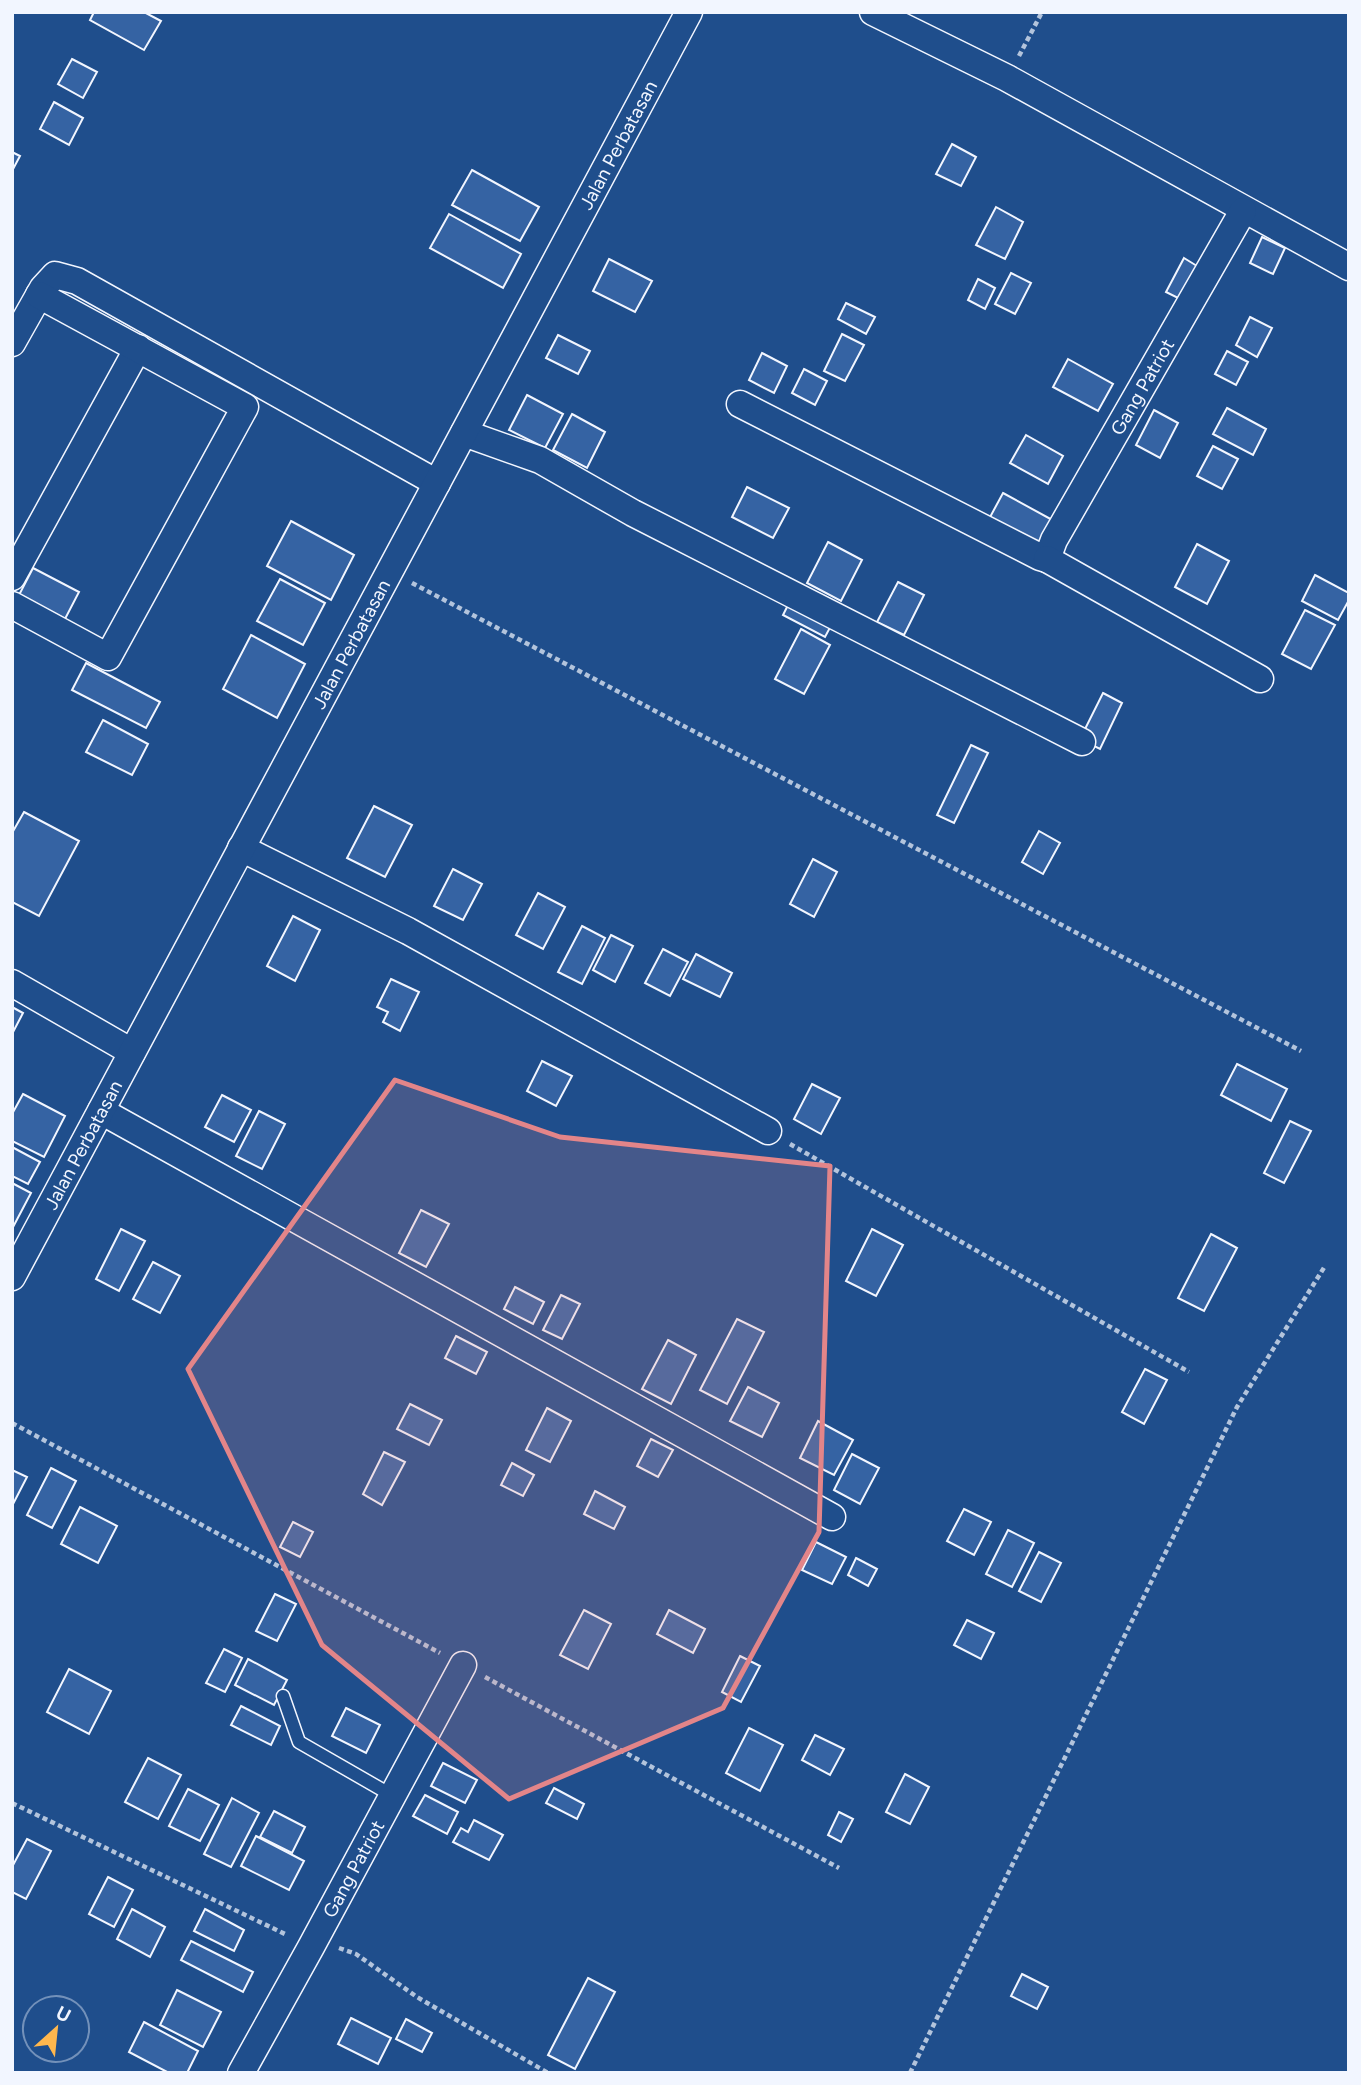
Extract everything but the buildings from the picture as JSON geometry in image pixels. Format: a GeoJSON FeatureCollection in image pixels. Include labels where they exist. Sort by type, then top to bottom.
{"type":"FeatureCollection","features":[{"type":"Feature","properties":{"kind":"street","name":"Jalan Perbatasan"},"geometry":{"type":"LineString","coordinates":[[12,1277],[689,12]]}},
{"type":"Feature","properties":{"kind":"street"},"geometry":{"type":"LineString","coordinates":[[873,12],[1007,78],[1243,211],[1349,267]]}},
{"type":"Feature","properties":{"kind":"street","name":"Gang Patriot"},"geometry":{"type":"LineString","coordinates":[[1044,558],[1243,211]]}},
{"type":"Feature","properties":{"kind":"street"},"geometry":{"type":"LineString","coordinates":[[12,343],[39,295],[55,275],[77,281],[437,483]]}},
{"type":"Feature","properties":{"kind":"street"},"geometry":{"type":"LineString","coordinates":[[12,605],[108,657],[245,407],[39,295]]}},
{"type":"Feature","properties":{"kind":"street"},"geometry":{"type":"LineString","coordinates":[[12,577],[138,348]]}},
{"type":"Feature","properties":{"kind":"street"},"geometry":{"type":"LineString","coordinates":[[740,404],[1044,558],[1261,679]]}},
{"type":"Feature","properties":{"kind":"street"},"geometry":{"type":"LineString","coordinates":[[464,432],[540,460],[633,513],[1082,742]]}},
{"type":"Feature","properties":{"kind":"street"},"geometry":{"type":"LineString","coordinates":[[241,848],[408,931],[768,1131]]}},
{"type":"Feature","properties":{"kind":"street"},"geometry":{"type":"LineString","coordinates":[[12,983],[132,1052]]}},
{"type":"Feature","properties":{"kind":"street"},"geometry":{"type":"LineString","coordinates":[[101,1111],[832,1517]]}},
{"type":"Feature","properties":{"kind":"street","name":"Gang Patriot"},"geometry":{"type":"LineString","coordinates":[[241,2073],[463,1665]]}},
{"type":"Feature","properties":{"kind":"lane"},"geometry":{"type":"LineString","coordinates":[[283,1696],[299,1742],[393,1796]]}},
{"type":"Feature","properties":{"kind":"path"},"geometry":{"type":"LineString","coordinates":[[1007,78],[1042,12]]}},
{"type":"Feature","properties":{"kind":"path"},"geometry":{"type":"LineString","coordinates":[[390,571],[1301,1051]]}},
{"type":"Feature","properties":{"kind":"path"},"geometry":{"type":"LineString","coordinates":[[768,1131],[1189,1371]]}},
{"type":"Feature","properties":{"kind":"path"},"geometry":{"type":"LineString","coordinates":[[909,2073],[1237,1406],[1325,1266]]}},
{"type":"Feature","properties":{"kind":"path"},"geometry":{"type":"LineString","coordinates":[[12,1423],[839,1868]]}},
{"type":"Feature","properties":{"kind":"path"},"geometry":{"type":"LineString","coordinates":[[12,1803],[311,1947],[337,1947],[356,1954],[417,1997],[548,2073]]}},
{"type":"Feature","properties":{"kind":"highlighted area"},"geometry":{"type":"Polygon","coordinates":[[[395,1080],[560,1137],[830,1166],[819,1532],[723,1708],[509,1799],[322,1645],[188,1369],[395,1080]]]}}]}
